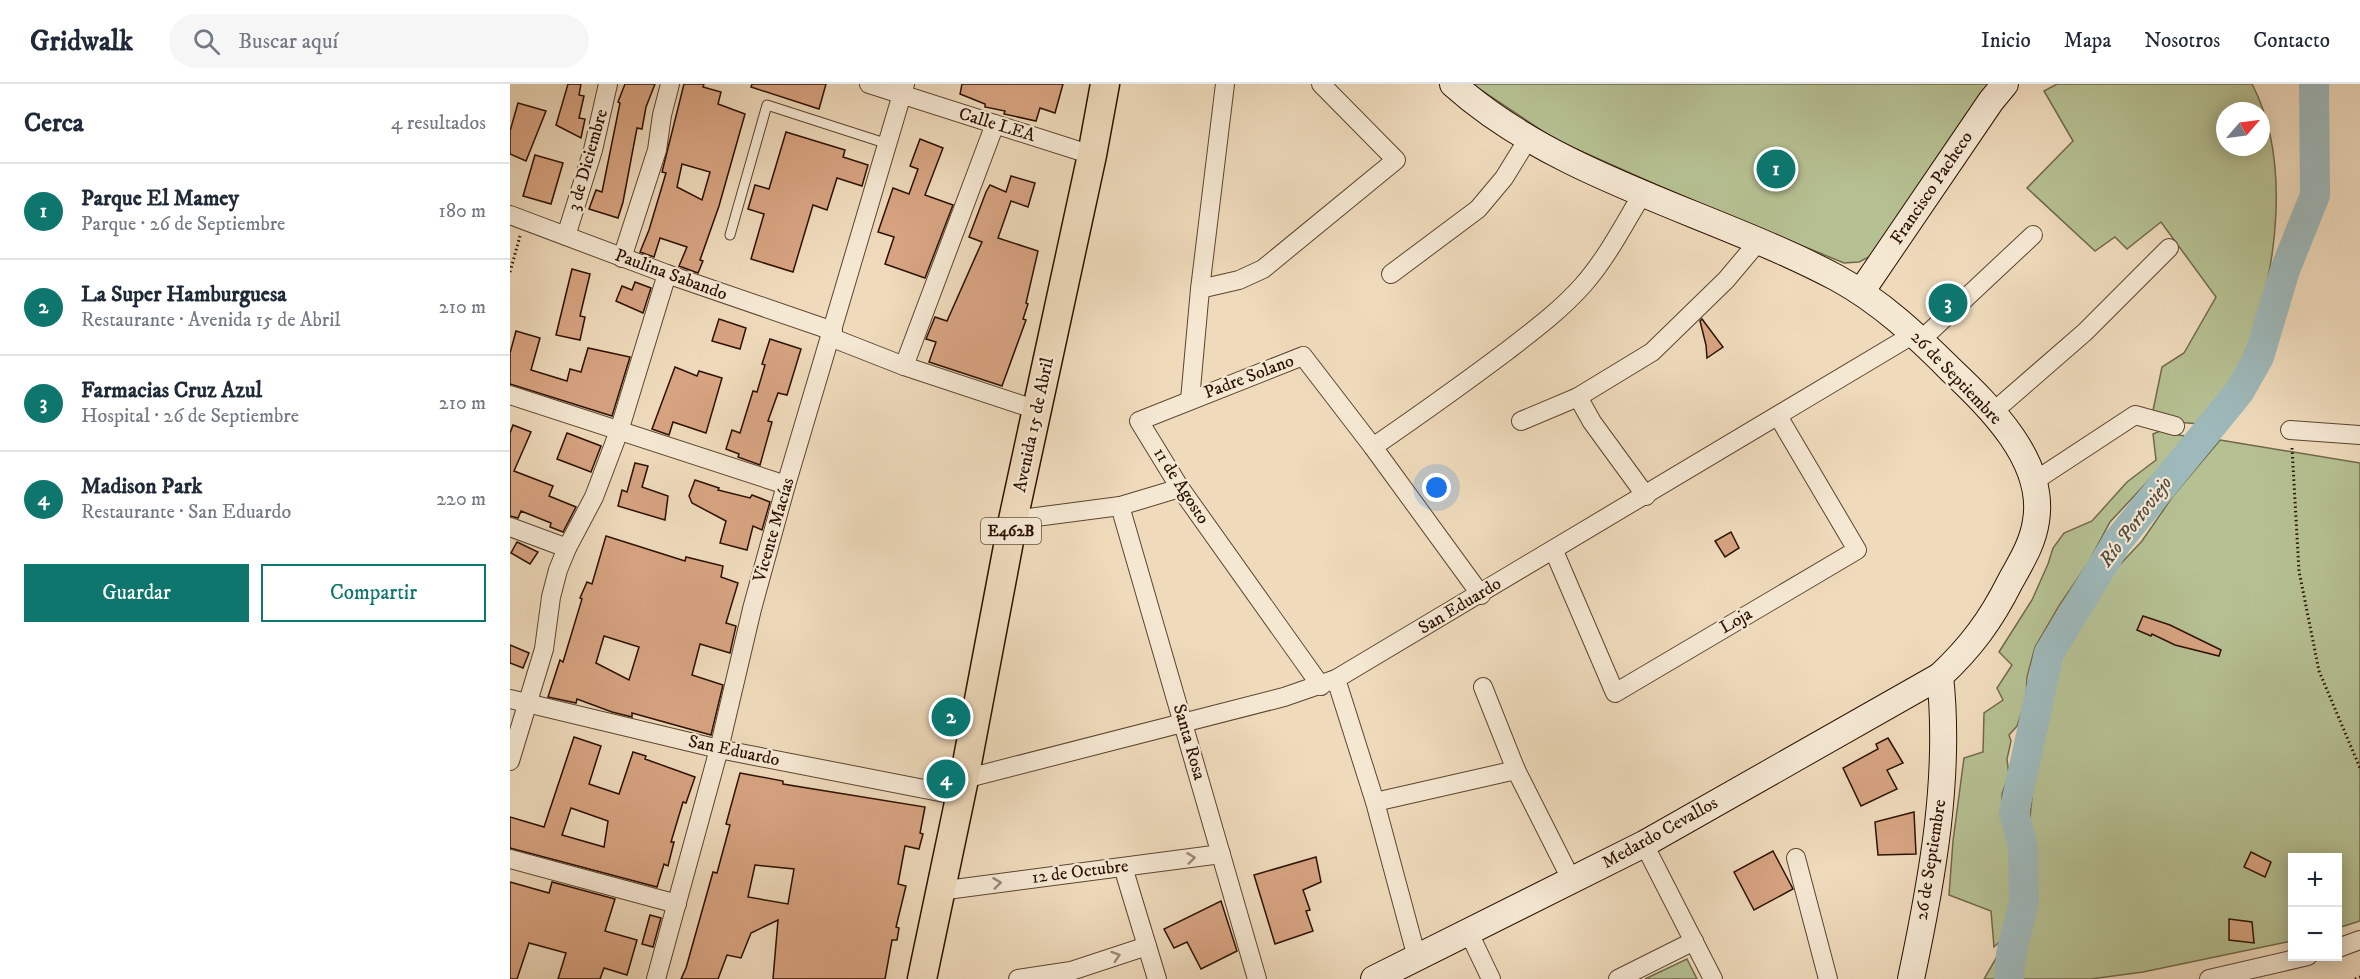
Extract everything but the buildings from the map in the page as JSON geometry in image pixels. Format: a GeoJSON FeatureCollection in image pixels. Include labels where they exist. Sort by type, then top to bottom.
{"type":"FeatureCollection","features":[{"type":"Feature","properties":{"kind":"main road","name":"Avenida 15 de Abril"},"geometry":{"type":"LineString","coordinates":[[922,979],[962,787],[1013,520],[1092,155],[1105,84]]}},
{"type":"Feature","properties":{"kind":"street","name":"3 de Diciembre"},"geometry":{"type":"LineString","coordinates":[[566,236],[593,150],[609,84]]}},
{"type":"Feature","properties":{"kind":"street"},"geometry":{"type":"LineString","coordinates":[[622,258],[657,150],[662,115],[670,84]]}},
{"type":"Feature","properties":{"kind":"street","name":"Calle LEA"},"geometry":{"type":"LineString","coordinates":[[869,84],[904,90],[995,124],[1092,155]]}},
{"type":"Feature","properties":{"kind":"street"},"geometry":{"type":"LineString","coordinates":[[1190,400],[1200,289],[1225,84]]}},
{"type":"Feature","properties":{"kind":"street"},"geometry":{"type":"LineString","coordinates":[[1200,289],[1239,280],[1263,269],[1396,160],[1321,84]]}},
{"type":"Feature","properties":{"kind":"street","name":"26 de Septiembre"},"geometry":{"type":"LineString","coordinates":[[1454,84],[1501,122],[1528,139],[1643,193],[1818,269],[1861,292],[1918,337],[1993,412],[2018,447],[2033,482],[2037,513],[2034,533],[2028,550],[1985,628],[1940,676],[1944,732],[1941,795],[1914,976]]}},
{"type":"Feature","properties":{"kind":"street","name":"Francisco Pacheco"},"geometry":{"type":"LineString","coordinates":[[1861,292],[1991,101],[2005,84]]}},
{"type":"Feature","properties":{"kind":"street","name":"Vicente Macías"},"geometry":{"type":"LineString","coordinates":[[656,979],[719,749],[752,609],[786,485],[904,90]]}},
{"type":"Feature","properties":{"kind":"street"},"geometry":{"type":"LineString","coordinates":[[904,366],[995,124]]}},
{"type":"Feature","properties":{"kind":"street"},"geometry":{"type":"LineString","coordinates":[[1391,274],[1478,209],[1504,178],[1528,139]]}},
{"type":"Feature","properties":{"kind":"street"},"geometry":{"type":"LineString","coordinates":[[1481,595],[1373,447],[1463,384],[1537,328],[1565,303],[1594,272],[1643,193]]}},
{"type":"Feature","properties":{"kind":"street","name":"Paulina Sabando"},"geometry":{"type":"LineString","coordinates":[[517,218],[832,334],[904,366],[1037,410]]}},
{"type":"Feature","properties":{"kind":"street","name":"San Eduardo"},"geometry":{"type":"LineString","coordinates":[[510,699],[719,749],[962,787],[1328,683],[1481,595],[1778,416],[1918,337],[2033,235]]}},
{"type":"Feature","properties":{"kind":"street"},"geometry":{"type":"LineString","coordinates":[[1521,421],[1578,397],[1652,352],[1726,280],[1758,242]]}},
{"type":"Feature","properties":{"kind":"street"},"geometry":{"type":"LineString","coordinates":[[1993,412],[2085,332],[2169,248]]}},
{"type":"Feature","properties":{"kind":"street"},"geometry":{"type":"LineString","coordinates":[[510,761],[544,649],[551,597],[558,570],[594,497],[619,430],[667,274]]}},
{"type":"Feature","properties":{"kind":"street","name":"Padre Solano"},"geometry":{"type":"LineString","coordinates":[[1190,400],[1303,356],[1373,447]]}},
{"type":"Feature","properties":{"kind":"street"},"geometry":{"type":"LineString","coordinates":[[510,394],[786,485]]}},
{"type":"Feature","properties":{"kind":"street"},"geometry":{"type":"LineString","coordinates":[[1578,397],[1592,422],[1646,496]]}},
{"type":"Feature","properties":{"kind":"street","name":"11 de Agosto"},"geometry":{"type":"LineString","coordinates":[[1190,400],[1139,421],[1180,489],[1328,683],[1375,802],[1417,958]]}},
{"type":"Feature","properties":{"kind":"street","name":"Loja"},"geometry":{"type":"LineString","coordinates":[[1554,551],[1615,693],[1857,550],[1778,416]]}},
{"type":"Feature","properties":{"kind":"street"},"geometry":{"type":"LineString","coordinates":[[2033,482],[2135,416],[2175,426]]}},
{"type":"Feature","properties":{"kind":"street"},"geometry":{"type":"LineString","coordinates":[[2290,430],[2360,435]]}},
{"type":"Feature","properties":{"kind":"street"},"geometry":{"type":"LineString","coordinates":[[1013,520],[1120,506],[1180,489]]}},
{"type":"Feature","properties":{"kind":"street","name":"Santa Rosa"},"geometry":{"type":"LineString","coordinates":[[1120,506],[1257,979]]}},
{"type":"Feature","properties":{"kind":"street"},"geometry":{"type":"LineString","coordinates":[[510,527],[567,548]]}},
{"type":"Feature","properties":{"kind":"street","name":"Medardo Cevallos"},"geometry":{"type":"LineString","coordinates":[[1374,979],[1644,843],[1940,676]]}},
{"type":"Feature","properties":{"kind":"street"},"geometry":{"type":"LineString","coordinates":[[1483,687],[1516,770],[1572,881]]}},
{"type":"Feature","properties":{"kind":"street"},"geometry":{"type":"LineString","coordinates":[[1375,802],[1516,770]]}},
{"type":"Feature","properties":{"kind":"street"},"geometry":{"type":"LineString","coordinates":[[1644,843],[1713,979]]}},
{"type":"Feature","properties":{"kind":"street","name":"12 de Octubre"},"geometry":{"type":"LineString","coordinates":[[939,891],[1221,854]]}},
{"type":"Feature","properties":{"kind":"street"},"geometry":{"type":"LineString","coordinates":[[1796,858],[1828,979]]}},
{"type":"Feature","properties":{"kind":"street"},"geometry":{"type":"LineString","coordinates":[[510,859],[677,904]]}},
{"type":"Feature","properties":{"kind":"street"},"geometry":{"type":"LineString","coordinates":[[1123,867],[1157,979]]}},
{"type":"Feature","properties":{"kind":"street"},"geometry":{"type":"LineString","coordinates":[[1469,933],[1491,979]]}},
{"type":"Feature","properties":{"kind":"street"},"geometry":{"type":"LineString","coordinates":[[2342,946],[2360,940]]}},
{"type":"Feature","properties":{"kind":"street"},"geometry":{"type":"LineString","coordinates":[[1618,979],[1694,941]]}},
{"type":"Feature","properties":{"kind":"street"},"geometry":{"type":"LineString","coordinates":[[1018,979],[1071,971],[1147,946]]}},
{"type":"Feature","properties":{"kind":"street"},"geometry":{"type":"LineString","coordinates":[[2209,979],[2290,961]]}},
{"type":"Feature","properties":{"kind":"lane"},"geometry":{"type":"LineString","coordinates":[[730,235],[767,105],[888,144]]}},
{"type":"Feature","properties":{"kind":"path"},"geometry":{"type":"LineString","coordinates":[[510,272],[517,218]]}},
{"type":"Feature","properties":{"kind":"path"},"geometry":{"type":"LineString","coordinates":[[2290,430],[2299,571],[2319,671],[2360,768]]}},
{"type":"Feature","properties":{"kind":"path"},"geometry":{"type":"LineString","coordinates":[[2355,979],[2360,977]]}},
{"type":"Feature","properties":{"kind":"green space"},"geometry":{"type":"Polygon","coordinates":[[[1472,84],[1991,84],[1871,256],[1859,262],[1844,263],[1684,197],[1556,140],[1472,84]]]}},
{"type":"Feature","properties":{"kind":"green space"},"geometry":{"type":"Polygon","coordinates":[[[2057,84],[2252,84],[2259,102],[2216,102],[2216,156],[2270,156],[2270,138],[2276,180],[2273,249],[2267,283],[2244,356],[2200,424],[2151,420],[2162,367],[2184,353],[2216,297],[2161,222],[2127,249],[2115,237],[2095,251],[2027,188],[2073,141],[2044,91],[2057,84]]]}},
{"type":"Feature","properties":{"kind":"green space"},"geometry":{"type":"Polygon","coordinates":[[[2160,431],[2189,437],[2110,522],[2088,563],[2035,647],[2027,677],[2026,700],[2017,726],[2009,735],[2011,741],[2007,759],[2009,775],[2002,794],[2003,824],[2017,857],[2014,903],[2009,933],[1994,947],[1991,911],[1949,895],[1953,841],[1964,758],[1983,752],[1984,713],[2003,700],[1997,688],[2012,665],[1999,652],[2032,600],[2053,548],[2064,533],[2092,521],[2127,482],[2156,460],[2153,434],[2160,431]]]}},
{"type":"Feature","properties":{"kind":"green space"},"geometry":{"type":"Polygon","coordinates":[[[2220,440],[2360,463],[2360,921],[2342,927],[2342,853],[2288,853],[2288,942],[2143,972],[2091,979],[1984,979],[2033,895],[2030,817],[2036,758],[2060,656],[2095,591],[2142,541],[2173,496],[2220,440]]]}},
{"type":"Feature","properties":{"kind":"green space"},"geometry":{"type":"Polygon","coordinates":[[[1687,959],[1697,979],[1645,979],[1687,959]]]}},
{"type":"Feature","properties":{"kind":"waterway","name":"Río Portoviejo"},"geometry":{"type":"LineString","coordinates":[[2009,979],[2011,954],[2024,902],[2023,847],[2014,813],[2049,653],[2117,542],[2239,392],[2259,357],[2285,270],[2315,195],[2314,84]]}},
{"type":"Feature","properties":{"kind":"place","name":"Parque El Mamey"},"geometry":{"type":"Point","coordinates":[1776,169]}},
{"type":"Feature","properties":{"kind":"place","name":"Farmacias Cruz Azul"},"geometry":{"type":"Point","coordinates":[1948,303]}},
{"type":"Feature","properties":{"kind":"place","name":"La Super Hamburguesa"},"geometry":{"type":"Point","coordinates":[951,717]}},
{"type":"Feature","properties":{"kind":"place","name":"Madison Park"},"geometry":{"type":"Point","coordinates":[946,779]}}]}
